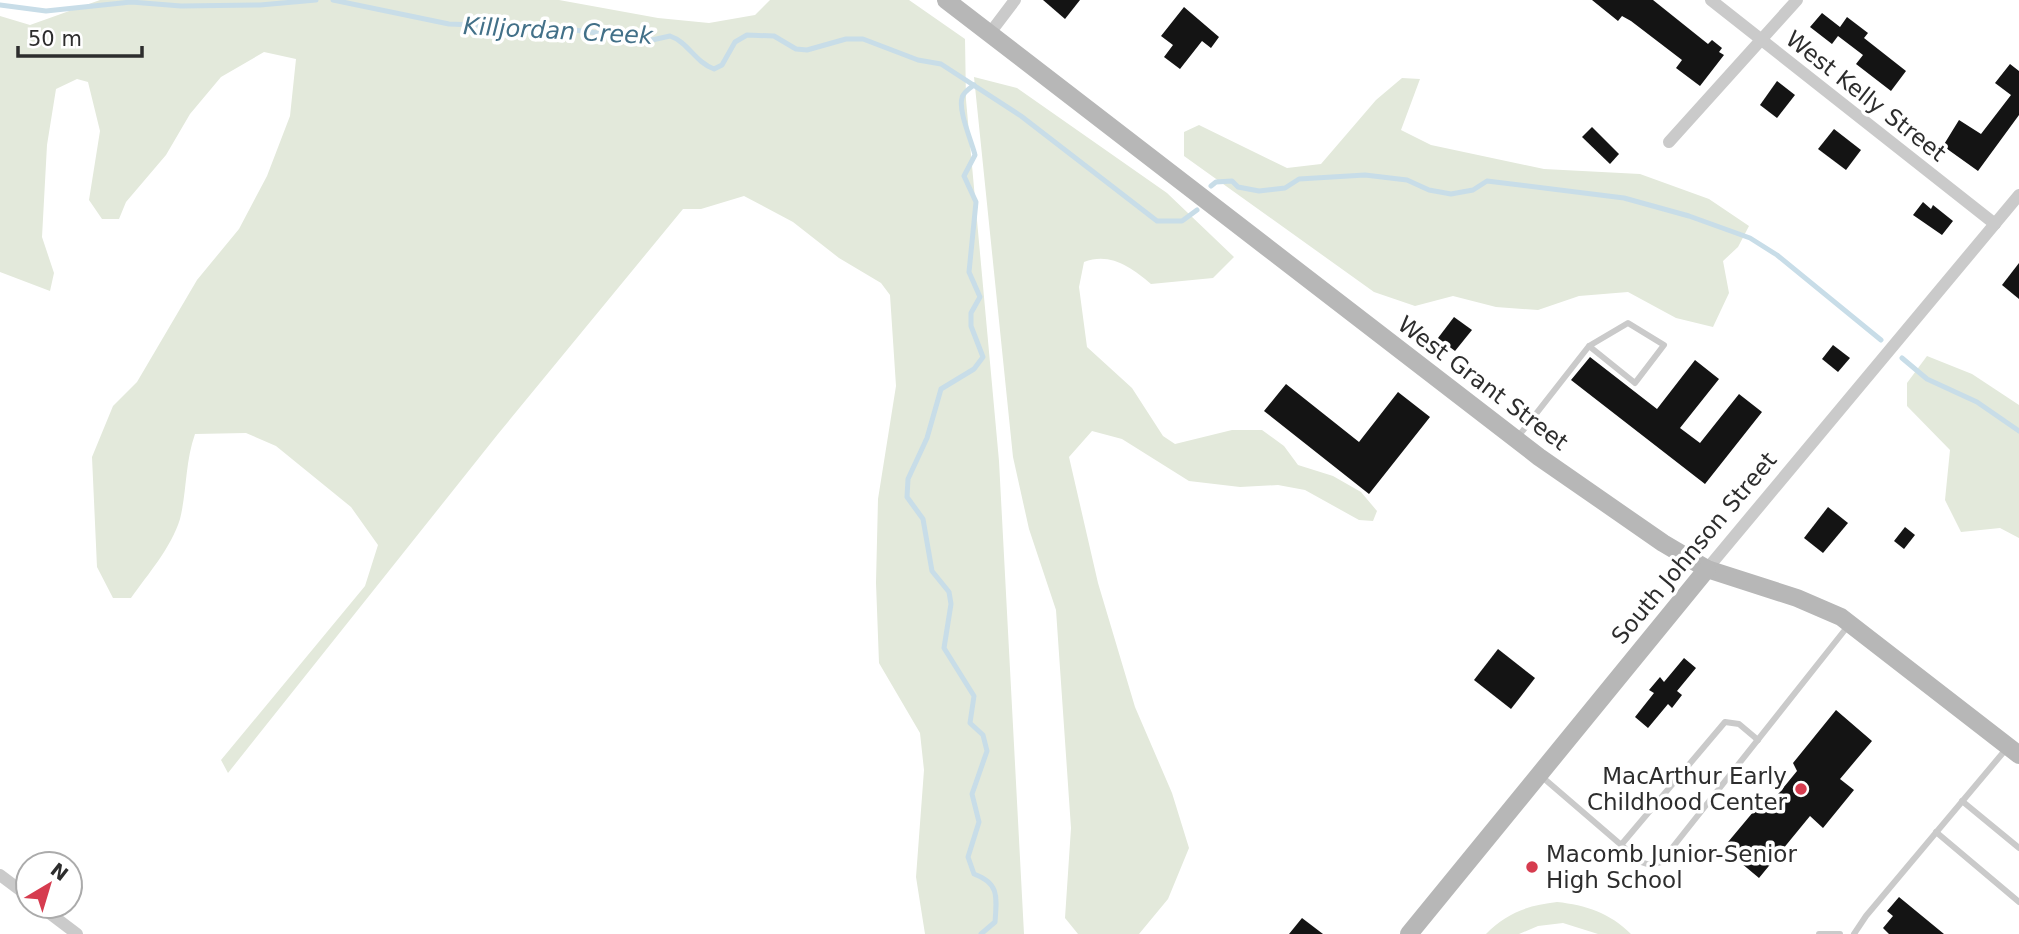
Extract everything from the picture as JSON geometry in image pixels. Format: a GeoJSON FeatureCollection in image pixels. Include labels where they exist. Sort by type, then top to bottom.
{"type":"FeatureCollection","features":[{"type":"Feature","properties":{"kind":"main road","name":"West Grant Street"},"geometry":{"type":"LineString","coordinates":[[946,0],[1516,439],[1664,543],[1707,569],[1797,598],[1849,622],[2014,751]]}},
{"type":"Feature","properties":{"kind":"main road","name":"South Johnson Street"},"geometry":{"type":"LineString","coordinates":[[1409,934],[1707,569]]}},
{"type":"Feature","properties":{"kind":"street"},"geometry":{"type":"LineString","coordinates":[[990,33],[1015,0]]}},
{"type":"Feature","properties":{"kind":"street","name":"West Kelly Street"},"geometry":{"type":"LineString","coordinates":[[1711,0],[1995,224]]}},
{"type":"Feature","properties":{"kind":"street"},"geometry":{"type":"LineString","coordinates":[[1669,142],[1763,41],[1797,0]]}},
{"type":"Feature","properties":{"kind":"street","name":"South Johnson Street"},"geometry":{"type":"LineString","coordinates":[[1707,569],[2019,195]]}},
{"type":"Feature","properties":{"kind":"street"},"geometry":{"type":"LineString","coordinates":[[58,920],[77,934]]}},
{"type":"Feature","properties":{"kind":"lane"},"geometry":{"type":"LineString","coordinates":[[1516,439],[1589,346],[1628,323],[1664,345],[1635,383],[1589,346]]}},
{"type":"Feature","properties":{"kind":"lane"},"geometry":{"type":"LineString","coordinates":[[1539,775],[1641,862],[1650,865],[1661,862],[1849,622]]}},
{"type":"Feature","properties":{"kind":"lane"},"geometry":{"type":"LineString","coordinates":[[1621,845],[1725,722],[1739,724],[1758,740]]}},
{"type":"Feature","properties":{"kind":"lane"},"geometry":{"type":"LineString","coordinates":[[1854,934],[1962,801],[2014,751]]}},
{"type":"Feature","properties":{"kind":"lane"},"geometry":{"type":"LineString","coordinates":[[1962,801],[2019,848]]}},
{"type":"Feature","properties":{"kind":"lane"},"geometry":{"type":"LineString","coordinates":[[1936,832],[2019,902]]}},
{"type":"Feature","properties":{"kind":"lane"},"geometry":{"type":"LineString","coordinates":[[1819,934],[1840,934]]}},
{"type":"Feature","properties":{"kind":"shaded area"},"geometry":{"type":"Polygon","coordinates":[[[100,0],[559,0],[658,18],[709,23],[755,15],[770,0],[909,0],[965,39],[966,100],[999,461],[1024,934],[925,934],[916,877],[924,770],[920,733],[879,663],[876,583],[878,499],[896,386],[890,295],[881,283],[839,258],[793,222],[744,196],[701,209],[683,209],[498,434],[228,773],[221,760],[365,586],[378,545],[351,507],[276,446],[246,433],[195,434],[176,530],[159,560],[131,598],[113,598],[97,567],[92,457],[113,406],[137,382],[197,280],[239,229],[267,176],[290,116],[296,59],[264,52],[221,77],[190,114],[166,155],[126,202],[119,219],[102,219],[89,200],[100,131],[88,82],[77,79],[56,89],[47,145],[42,237],[54,273],[50,291],[0,272],[0,16],[30,25],[100,0]]]}},
{"type":"Feature","properties":{"kind":"shaded area"},"geometry":{"type":"Polygon","coordinates":[[[974,77],[1017,88],[1167,193],[1234,257],[1213,278],[1151,284],[1128,267],[1111,260],[1094,259],[1084,262],[1079,287],[1087,347],[1132,388],[1163,436],[1175,444],[1232,430],[1262,430],[1284,446],[1298,465],[1333,476],[1361,492],[1377,511],[1373,521],[1359,520],[1305,490],[1278,485],[1240,487],[1189,481],[1122,439],[1092,431],[1069,457],[1098,583],[1135,707],[1172,793],[1189,848],[1168,899],[1139,934],[1078,934],[1065,918],[1071,828],[1056,610],[1029,529],[1013,457],[974,77]]]}},
{"type":"Feature","properties":{"kind":"shaded area"},"geometry":{"type":"Polygon","coordinates":[[[1402,78],[1420,79],[1401,130],[1431,145],[1544,169],[1640,174],[1709,199],[1749,226],[1738,247],[1723,261],[1729,293],[1713,327],[1676,318],[1628,292],[1579,296],[1538,310],[1496,307],[1453,296],[1415,306],[1374,292],[1184,156],[1184,132],[1199,125],[1287,168],[1321,164],[1376,100],[1402,78]]]}},
{"type":"Feature","properties":{"kind":"shaded area"},"geometry":{"type":"Polygon","coordinates":[[[1927,356],[1972,374],[2019,405],[2019,538],[2000,528],[1961,532],[1945,500],[1950,450],[1907,406],[1907,383],[1927,356]]]}},
{"type":"Feature","properties":{"kind":"shaded area"},"geometry":{"type":"Polygon","coordinates":[[[1557,902],[1597,911],[1631,934],[1598,934],[1563,923],[1538,926],[1519,934],[1486,934],[1518,911],[1557,902]]]}},
{"type":"Feature","properties":{"kind":"building"},"geometry":{"type":"Polygon","coordinates":[[[1043,0],[1080,0],[1065,19],[1043,0]]]}},
{"type":"Feature","properties":{"kind":"building"},"geometry":{"type":"Polygon","coordinates":[[[1592,0],[1653,0],[1708,44],[1712,40],[1722,48],[1719,52],[1724,55],[1700,86],[1676,68],[1682,60],[1631,21],[1622,16],[1618,21],[1592,0]]]}},
{"type":"Feature","properties":{"kind":"building"},"geometry":{"type":"Polygon","coordinates":[[[1184,7],[1219,37],[1211,48],[1202,41],[1180,69],[1164,57],[1173,45],[1161,36],[1184,7]]]}},
{"type":"Feature","properties":{"kind":"building"},"geometry":{"type":"Polygon","coordinates":[[[1822,13],[1840,27],[1847,17],[1868,33],[1864,38],[1906,71],[1891,91],[1856,64],[1863,55],[1838,36],[1832,44],[1810,27],[1822,13]]]}},
{"type":"Feature","properties":{"kind":"building"},"geometry":{"type":"Polygon","coordinates":[[[2010,64],[2019,71],[2019,115],[1978,171],[1943,146],[1959,120],[1981,134],[2011,95],[1995,83],[2010,64]]]}},
{"type":"Feature","properties":{"kind":"building"},"geometry":{"type":"Polygon","coordinates":[[[1777,81],[1795,95],[1777,118],[1760,105],[1777,81]]]}},
{"type":"Feature","properties":{"kind":"building"},"geometry":{"type":"Polygon","coordinates":[[[1592,127],[1619,154],[1610,164],[1582,137],[1592,127]]]}},
{"type":"Feature","properties":{"kind":"building"},"geometry":{"type":"Polygon","coordinates":[[[1834,129],[1861,150],[1846,170],[1818,149],[1834,129]]]}},
{"type":"Feature","properties":{"kind":"building"},"geometry":{"type":"Polygon","coordinates":[[[1923,202],[1931,209],[1933,205],[1953,221],[1942,235],[1913,215],[1923,202]]]}},
{"type":"Feature","properties":{"kind":"building"},"geometry":{"type":"Polygon","coordinates":[[[2019,263],[2019,299],[2002,285],[2019,263]]]}},
{"type":"Feature","properties":{"kind":"building"},"geometry":{"type":"Polygon","coordinates":[[[1454,317],[1472,330],[1455,351],[1438,338],[1454,317]]]}},
{"type":"Feature","properties":{"kind":"building"},"geometry":{"type":"Polygon","coordinates":[[[1833,345],[1850,358],[1838,372],[1822,359],[1833,345]]]}},
{"type":"Feature","properties":{"kind":"building"},"geometry":{"type":"Polygon","coordinates":[[[1590,357],[1657,409],[1695,360],[1719,379],[1680,428],[1700,443],[1739,394],[1762,412],[1705,484],[1571,380],[1590,357]]]}},
{"type":"Feature","properties":{"kind":"building"},"geometry":{"type":"Polygon","coordinates":[[[1286,384],[1359,442],[1398,392],[1430,417],[1369,494],[1264,411],[1286,384]]]}},
{"type":"Feature","properties":{"kind":"building"},"geometry":{"type":"Polygon","coordinates":[[[1828,507],[1848,523],[1823,553],[1804,538],[1828,507]]]}},
{"type":"Feature","properties":{"kind":"building"},"geometry":{"type":"Polygon","coordinates":[[[1905,527],[1915,535],[1904,549],[1894,541],[1905,527]]]}},
{"type":"Feature","properties":{"kind":"building"},"geometry":{"type":"Polygon","coordinates":[[[1498,649],[1535,678],[1511,709],[1474,680],[1498,649]]]}},
{"type":"Feature","properties":{"kind":"building"},"geometry":{"type":"Polygon","coordinates":[[[1684,658],[1696,668],[1677,691],[1682,695],[1672,708],[1668,704],[1648,728],[1635,717],[1654,693],[1649,690],[1660,677],[1664,682],[1684,658]]]}},
{"type":"Feature","properties":{"kind":"building"},"geometry":{"type":"Polygon","coordinates":[[[1836,710],[1872,741],[1840,779],[1854,790],[1823,828],[1810,816],[1759,878],[1723,848],[1759,805],[1765,810],[1797,771],[1793,763],[1836,710]]]}},
{"type":"Feature","properties":{"kind":"building"},"geometry":{"type":"Polygon","coordinates":[[[1899,897],[1944,934],[1889,934],[1883,928],[1893,916],[1887,911],[1899,897]]]}},
{"type":"Feature","properties":{"kind":"building"},"geometry":{"type":"Polygon","coordinates":[[[1302,918],[1323,934],[1289,934],[1302,918]]]}},
{"type":"Feature","properties":{"kind":"waterway","name":"Killjordan Creek"},"geometry":{"type":"LineString","coordinates":[[0,5],[46,11],[131,2],[181,6],[260,5],[316,0]]}},
{"type":"Feature","properties":{"kind":"waterway","name":"Killjordan Creek"},"geometry":{"type":"LineString","coordinates":[[333,0],[449,24],[559,28],[652,40],[670,36],[714,69],[722,65],[735,42],[747,35],[774,36],[796,49],[807,50],[846,39],[863,39],[918,60],[941,64],[1021,116],[1157,221],[1182,221],[1197,210]]}},
{"type":"Feature","properties":{"kind":"waterway"},"geometry":{"type":"LineString","coordinates":[[974,85],[964,94],[961,104],[975,155],[964,176],[976,202],[969,272],[980,297],[971,313],[971,326],[983,357],[974,369],[941,389],[927,438],[908,479],[907,497],[923,519],[932,571],[949,592],[951,604],[944,648],[974,696],[970,723],[983,735],[987,751],[972,794],[979,822],[968,857],[974,874],[988,882],[995,892],[995,922],[981,934]]}},
{"type":"Feature","properties":{"kind":"waterway","name":"Killjordan Creek"},"geometry":{"type":"LineString","coordinates":[[1211,186],[1216,182],[1232,181],[1238,187],[1259,191],[1285,188],[1299,179],[1365,175],[1407,180],[1429,190],[1451,194],[1473,190],[1487,181],[1624,198],[1689,216],[1750,238],[1777,255],[1881,340]]}},
{"type":"Feature","properties":{"kind":"waterway","name":"Killjordan Creek"},"geometry":{"type":"LineString","coordinates":[[1902,358],[1927,379],[1977,402],[2019,431]]}},
{"type":"Feature","properties":{"kind":"place","name":"MacArthur Early Childhood Center"},"geometry":{"type":"Point","coordinates":[1801,789]}},
{"type":"Feature","properties":{"kind":"place","name":"Macomb Junior-Senior High School"},"geometry":{"type":"Point","coordinates":[1532,867]}}]}
